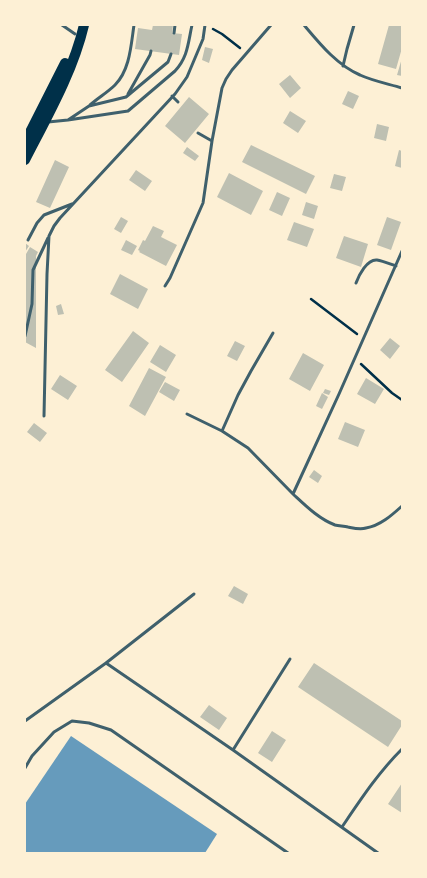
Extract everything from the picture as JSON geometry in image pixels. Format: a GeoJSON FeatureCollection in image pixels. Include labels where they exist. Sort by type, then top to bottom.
{"type":"FeatureCollection","features":[{"type":"Feature","properties":{"kind":"main road"},"geometry":{"type":"LineString","coordinates":[[25,160],[72,64],[84,25]]}},
{"type":"Feature","properties":{"kind":"main road"},"geometry":{"type":"LineString","coordinates":[[25,142],[67,60],[76,30]]}},
{"type":"Feature","properties":{"kind":"lane"},"geometry":{"type":"LineString","coordinates":[[62,25],[76,30]]}},
{"type":"Feature","properties":{"kind":"lane"},"geometry":{"type":"LineString","coordinates":[[68,120],[89,106],[116,84],[128,62],[134,25]]}},
{"type":"Feature","properties":{"kind":"lane"},"geometry":{"type":"LineString","coordinates":[[174,33],[175,25]]}},
{"type":"Feature","properties":{"kind":"lane"},"geometry":{"type":"LineString","coordinates":[[44,123],[128,111],[182,64],[187,51],[192,25]]}},
{"type":"Feature","properties":{"kind":"lane"},"geometry":{"type":"LineString","coordinates":[[25,336],[32,304],[33,270],[57,222],[175,94],[187,77],[203,39],[205,25]]}},
{"type":"Feature","properties":{"kind":"lane"},"geometry":{"type":"LineString","coordinates":[[165,286],[170,278],[203,203],[212,141],[222,88],[232,70],[271,25]]}},
{"type":"Feature","properties":{"kind":"lane"},"geometry":{"type":"LineString","coordinates":[[304,25],[323,47],[343,66],[360,75],[402,88]]}},
{"type":"Feature","properties":{"kind":"lane"},"geometry":{"type":"LineString","coordinates":[[343,66],[354,25]]}},
{"type":"Feature","properties":{"kind":"lane"},"geometry":{"type":"LineString","coordinates":[[126,97],[151,51]]}},
{"type":"Feature","properties":{"kind":"lane"},"geometry":{"type":"LineString","coordinates":[[89,106],[126,97],[168,62],[170,54]]}},
{"type":"Feature","properties":{"kind":"lane"},"geometry":{"type":"LineString","coordinates":[[172,96],[178,102]]}},
{"type":"Feature","properties":{"kind":"lane"},"geometry":{"type":"LineString","coordinates":[[198,133],[212,141]]}},
{"type":"Feature","properties":{"kind":"lane"},"geometry":{"type":"LineString","coordinates":[[28,240],[36,222],[44,215],[73,203]]}},
{"type":"Feature","properties":{"kind":"lane"},"geometry":{"type":"LineString","coordinates":[[44,416],[49,236]]}},
{"type":"Feature","properties":{"kind":"lane"},"geometry":{"type":"LineString","coordinates":[[293,494],[329,418],[402,251]]}},
{"type":"Feature","properties":{"kind":"lane"},"geometry":{"type":"LineString","coordinates":[[356,283],[362,270],[374,260],[396,266]]}},
{"type":"Feature","properties":{"kind":"lane"},"geometry":{"type":"LineString","coordinates":[[222,431],[238,395],[273,333]]}},
{"type":"Feature","properties":{"kind":"lane"},"geometry":{"type":"LineString","coordinates":[[187,414],[222,431],[248,448],[308,509],[335,524],[355,529],[366,529],[389,518],[402,506]]}},
{"type":"Feature","properties":{"kind":"lane"},"geometry":{"type":"LineString","coordinates":[[25,721],[106,664],[194,594]]}},
{"type":"Feature","properties":{"kind":"lane"},"geometry":{"type":"LineString","coordinates":[[233,750],[290,659]]}},
{"type":"Feature","properties":{"kind":"lane"},"geometry":{"type":"LineString","coordinates":[[106,664],[233,750],[378,853]]}},
{"type":"Feature","properties":{"kind":"lane"},"geometry":{"type":"LineString","coordinates":[[25,768],[32,756],[54,732],[72,721],[89,723],[111,730],[288,853]]}},
{"type":"Feature","properties":{"kind":"lane"},"geometry":{"type":"LineString","coordinates":[[342,827],[375,779],[402,749]]}},
{"type":"Feature","properties":{"kind":"path"},"geometry":{"type":"LineString","coordinates":[[212,28],[246,53]]}},
{"type":"Feature","properties":{"kind":"path"},"geometry":{"type":"LineString","coordinates":[[311,300],[363,339]]}},
{"type":"Feature","properties":{"kind":"path"},"geometry":{"type":"LineString","coordinates":[[354,359],[402,400]]}},
{"type":"Feature","properties":{"kind":"water"},"geometry":{"type":"Polygon","coordinates":[[[71,736],[217,834],[205,853],[25,853],[25,804],[71,736]]]}},
{"type":"Feature","properties":{"kind":"building"},"geometry":{"type":"Polygon","coordinates":[[[153,25],[173,25],[172,33],[182,34],[179,55],[135,49],[138,28],[152,30],[153,25]]]}},
{"type":"Feature","properties":{"kind":"building"},"geometry":{"type":"Polygon","coordinates":[[[389,25],[402,25],[402,48],[396,69],[378,64],[389,25]]]}},
{"type":"Feature","properties":{"kind":"building"},"geometry":{"type":"Polygon","coordinates":[[[205,47],[213,49],[209,63],[202,60],[205,47]]]}},
{"type":"Feature","properties":{"kind":"building"},"geometry":{"type":"Polygon","coordinates":[[[402,58],[402,76],[397,75],[402,58]]]}},
{"type":"Feature","properties":{"kind":"building"},"geometry":{"type":"Polygon","coordinates":[[[290,75],[301,88],[290,98],[279,84],[290,75]]]}},
{"type":"Feature","properties":{"kind":"building"},"geometry":{"type":"Polygon","coordinates":[[[348,91],[359,96],[353,109],[342,104],[348,91]]]}},
{"type":"Feature","properties":{"kind":"building"},"geometry":{"type":"Polygon","coordinates":[[[189,97],[209,114],[185,143],[165,126],[189,97]]]}},
{"type":"Feature","properties":{"kind":"building"},"geometry":{"type":"Polygon","coordinates":[[[290,111],[306,121],[298,133],[283,123],[290,111]]]}},
{"type":"Feature","properties":{"kind":"building"},"geometry":{"type":"Polygon","coordinates":[[[377,124],[389,127],[386,141],[374,138],[377,124]]]}},
{"type":"Feature","properties":{"kind":"building"},"geometry":{"type":"Polygon","coordinates":[[[251,145],[315,176],[306,194],[242,162],[251,145]]]}},
{"type":"Feature","properties":{"kind":"building"},"geometry":{"type":"Polygon","coordinates":[[[187,147],[199,156],[195,161],[183,153],[187,147]]]}},
{"type":"Feature","properties":{"kind":"building"},"geometry":{"type":"Polygon","coordinates":[[[399,150],[402,151],[402,168],[395,166],[399,150]]]}},
{"type":"Feature","properties":{"kind":"building"},"geometry":{"type":"Polygon","coordinates":[[[55,160],[69,167],[50,208],[36,202],[55,160]]]}},
{"type":"Feature","properties":{"kind":"building"},"geometry":{"type":"Polygon","coordinates":[[[136,170],[152,181],[145,191],[129,180],[136,170]]]}},
{"type":"Feature","properties":{"kind":"building"},"geometry":{"type":"Polygon","coordinates":[[[229,173],[263,191],[251,215],[217,197],[229,173]]]}},
{"type":"Feature","properties":{"kind":"building"},"geometry":{"type":"Polygon","coordinates":[[[334,174],[346,177],[342,191],[330,188],[334,174]]]}},
{"type":"Feature","properties":{"kind":"building"},"geometry":{"type":"Polygon","coordinates":[[[277,192],[290,198],[282,216],[269,210],[277,192]]]}},
{"type":"Feature","properties":{"kind":"building"},"geometry":{"type":"Polygon","coordinates":[[[306,202],[318,206],[314,219],[302,215],[306,202]]]}},
{"type":"Feature","properties":{"kind":"building"},"geometry":{"type":"Polygon","coordinates":[[[121,217],[128,221],[121,233],[114,229],[121,217]]]}},
{"type":"Feature","properties":{"kind":"building"},"geometry":{"type":"Polygon","coordinates":[[[387,217],[401,222],[391,250],[377,245],[387,217]]]}},
{"type":"Feature","properties":{"kind":"building"},"geometry":{"type":"Polygon","coordinates":[[[294,222],[314,229],[307,247],[287,240],[294,222]]]}},
{"type":"Feature","properties":{"kind":"building"},"geometry":{"type":"Polygon","coordinates":[[[153,226],[164,231],[161,237],[177,245],[166,266],[139,252],[140,251],[138,250],[153,226]]]}},
{"type":"Feature","properties":{"kind":"building"},"geometry":{"type":"Polygon","coordinates":[[[344,236],[368,244],[361,267],[336,258],[344,236]]]}},
{"type":"Feature","properties":{"kind":"building"},"geometry":{"type":"Polygon","coordinates":[[[126,240],[137,246],[132,255],[121,250],[126,240]]]}},
{"type":"Feature","properties":{"kind":"building"},"geometry":{"type":"Polygon","coordinates":[[[25,243],[29,246],[25,252],[25,243]]]}},
{"type":"Feature","properties":{"kind":"building"},"geometry":{"type":"Polygon","coordinates":[[[30,247],[38,252],[36,256],[36,348],[25,342],[25,253],[26,254],[30,247]]]}},
{"type":"Feature","properties":{"kind":"building"},"geometry":{"type":"Polygon","coordinates":[[[120,274],[148,289],[138,309],[110,294],[120,274]]]}},
{"type":"Feature","properties":{"kind":"building"},"geometry":{"type":"Polygon","coordinates":[[[61,304],[64,314],[58,315],[56,306],[61,304]]]}},
{"type":"Feature","properties":{"kind":"building"},"geometry":{"type":"Polygon","coordinates":[[[133,331],[149,343],[122,382],[105,370],[133,331]]]}},
{"type":"Feature","properties":{"kind":"building"},"geometry":{"type":"Polygon","coordinates":[[[390,338],[400,346],[390,359],[380,350],[390,338]]]}},
{"type":"Feature","properties":{"kind":"building"},"geometry":{"type":"Polygon","coordinates":[[[235,341],[245,346],[237,361],[227,356],[235,341]]]}},
{"type":"Feature","properties":{"kind":"building"},"geometry":{"type":"Polygon","coordinates":[[[160,345],[176,355],[166,372],[150,362],[160,345]]]}},
{"type":"Feature","properties":{"kind":"building"},"geometry":{"type":"Polygon","coordinates":[[[303,353],[324,365],[310,391],[289,379],[303,353]]]}},
{"type":"Feature","properties":{"kind":"building"},"geometry":{"type":"Polygon","coordinates":[[[149,368],[166,377],[145,416],[129,406],[149,368]]]}},
{"type":"Feature","properties":{"kind":"building"},"geometry":{"type":"Polygon","coordinates":[[[60,375],[77,386],[68,400],[51,389],[60,375]]]}},
{"type":"Feature","properties":{"kind":"building"},"geometry":{"type":"Polygon","coordinates":[[[366,378],[384,389],[375,404],[357,394],[366,378]]]}},
{"type":"Feature","properties":{"kind":"building"},"geometry":{"type":"Polygon","coordinates":[[[165,382],[180,390],[174,401],[159,392],[165,382]]]}},
{"type":"Feature","properties":{"kind":"building"},"geometry":{"type":"Polygon","coordinates":[[[325,389],[331,391],[329,395],[323,393],[325,389]]]}},
{"type":"Feature","properties":{"kind":"building"},"geometry":{"type":"Polygon","coordinates":[[[322,393],[328,397],[322,409],[316,406],[322,393]]]}},
{"type":"Feature","properties":{"kind":"building"},"geometry":{"type":"Polygon","coordinates":[[[345,422],[365,430],[358,447],[338,439],[345,422]]]}},
{"type":"Feature","properties":{"kind":"building"},"geometry":{"type":"Polygon","coordinates":[[[34,423],[47,433],[40,442],[27,432],[34,423]]]}},
{"type":"Feature","properties":{"kind":"building"},"geometry":{"type":"Polygon","coordinates":[[[314,470],[322,476],[318,483],[309,477],[314,470]]]}},
{"type":"Feature","properties":{"kind":"building"},"geometry":{"type":"Polygon","coordinates":[[[234,586],[248,594],[243,604],[228,596],[234,586]]]}},
{"type":"Feature","properties":{"kind":"building"},"geometry":{"type":"Polygon","coordinates":[[[314,663],[402,721],[402,725],[388,747],[298,687],[314,663]]]}},
{"type":"Feature","properties":{"kind":"building"},"geometry":{"type":"Polygon","coordinates":[[[209,705],[227,718],[219,730],[200,717],[209,705]]]}},
{"type":"Feature","properties":{"kind":"building"},"geometry":{"type":"Polygon","coordinates":[[[272,731],[286,740],[272,762],[258,753],[272,731]]]}},
{"type":"Feature","properties":{"kind":"building"},"geometry":{"type":"Polygon","coordinates":[[[402,783],[402,813],[388,804],[402,783]]]}}]}
